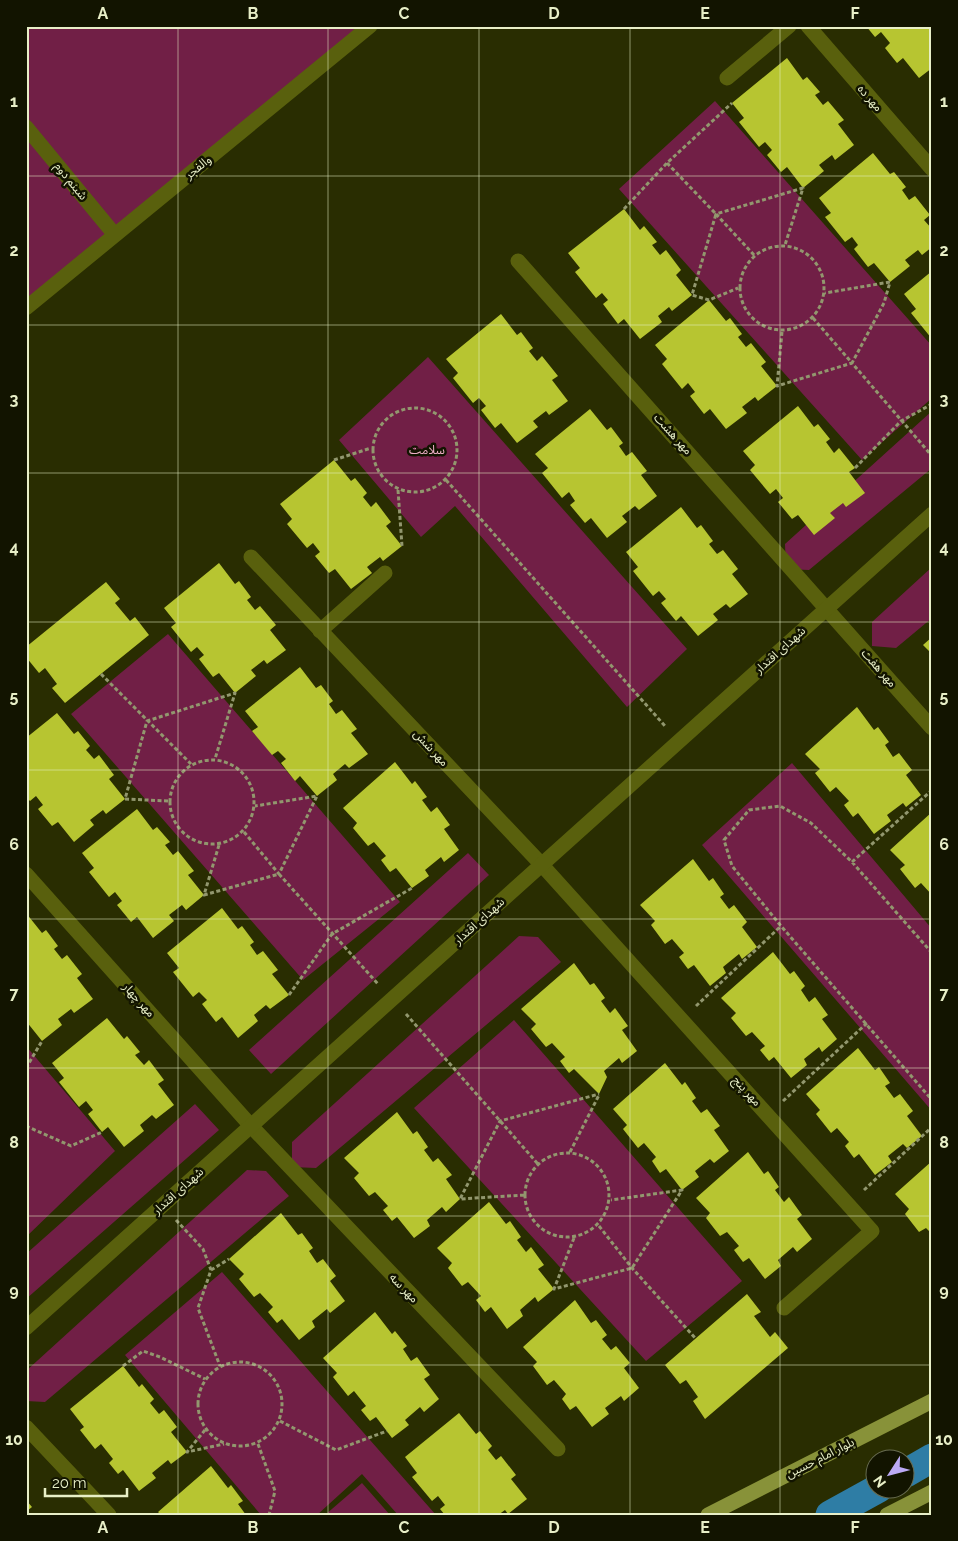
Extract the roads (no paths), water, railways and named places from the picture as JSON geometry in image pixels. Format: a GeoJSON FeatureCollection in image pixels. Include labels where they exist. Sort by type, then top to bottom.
{"type":"FeatureCollection","features":[{"type":"Feature","properties":{"kind":"main road","name":"بلوار امام حسین"},"geometry":{"type":"LineString","coordinates":[[708,1515],[932,1401]]}},
{"type":"Feature","properties":{"kind":"main road"},"geometry":{"type":"LineString","coordinates":[[887,1515],[932,1492]]}},
{"type":"Feature","properties":{"kind":"street","name":"والفجر"},"geometry":{"type":"LineString","coordinates":[[26,308],[370,26]]}},
{"type":"Feature","properties":{"kind":"street"},"geometry":{"type":"LineString","coordinates":[[727,78],[789,26]]}},
{"type":"Feature","properties":{"kind":"street","name":"مهر ده"},"geometry":{"type":"LineString","coordinates":[[808,26],[932,169]]}},
{"type":"Feature","properties":{"kind":"street","name":"شبنم دوم"},"geometry":{"type":"LineString","coordinates":[[26,127],[115,235]]}},
{"type":"Feature","properties":{"kind":"street","name":"مهر هشت"},"geometry":{"type":"LineString","coordinates":[[518,261],[827,608]]}},
{"type":"Feature","properties":{"kind":"street","name":"شهدای اقتدار"},"geometry":{"type":"LineString","coordinates":[[26,1328],[932,514]]}},
{"type":"Feature","properties":{"kind":"street","name":"مهر شش"},"geometry":{"type":"LineString","coordinates":[[251,558],[542,864]]}},
{"type":"Feature","properties":{"kind":"street"},"geometry":{"type":"LineString","coordinates":[[320,630],[385,573]]}},
{"type":"Feature","properties":{"kind":"street","name":"مهر هفت"},"geometry":{"type":"LineString","coordinates":[[827,608],[932,728]]}},
{"type":"Feature","properties":{"kind":"street","name":"مهر پنج"},"geometry":{"type":"LineString","coordinates":[[542,864],[872,1231],[784,1308]]}},
{"type":"Feature","properties":{"kind":"street","name":"مهر چهار"},"geometry":{"type":"LineString","coordinates":[[26,874],[251,1126]]}},
{"type":"Feature","properties":{"kind":"street","name":"مهر سه"},"geometry":{"type":"LineString","coordinates":[[251,1126],[558,1450]]}},
{"type":"Feature","properties":{"kind":"street"},"geometry":{"type":"LineString","coordinates":[[26,1427],[109,1515]]}},
{"type":"Feature","properties":{"kind":"waterway"},"geometry":{"type":"LineString","coordinates":[[916,1467],[932,1458]]}},
{"type":"Feature","properties":{"kind":"waterway"},"geometry":{"type":"LineString","coordinates":[[830,1515],[866,1495]]}},
{"type":"Feature","properties":{"kind":"park label","name":"سلامت"},"geometry":{"type":"Point","coordinates":[427,450]}}]}
